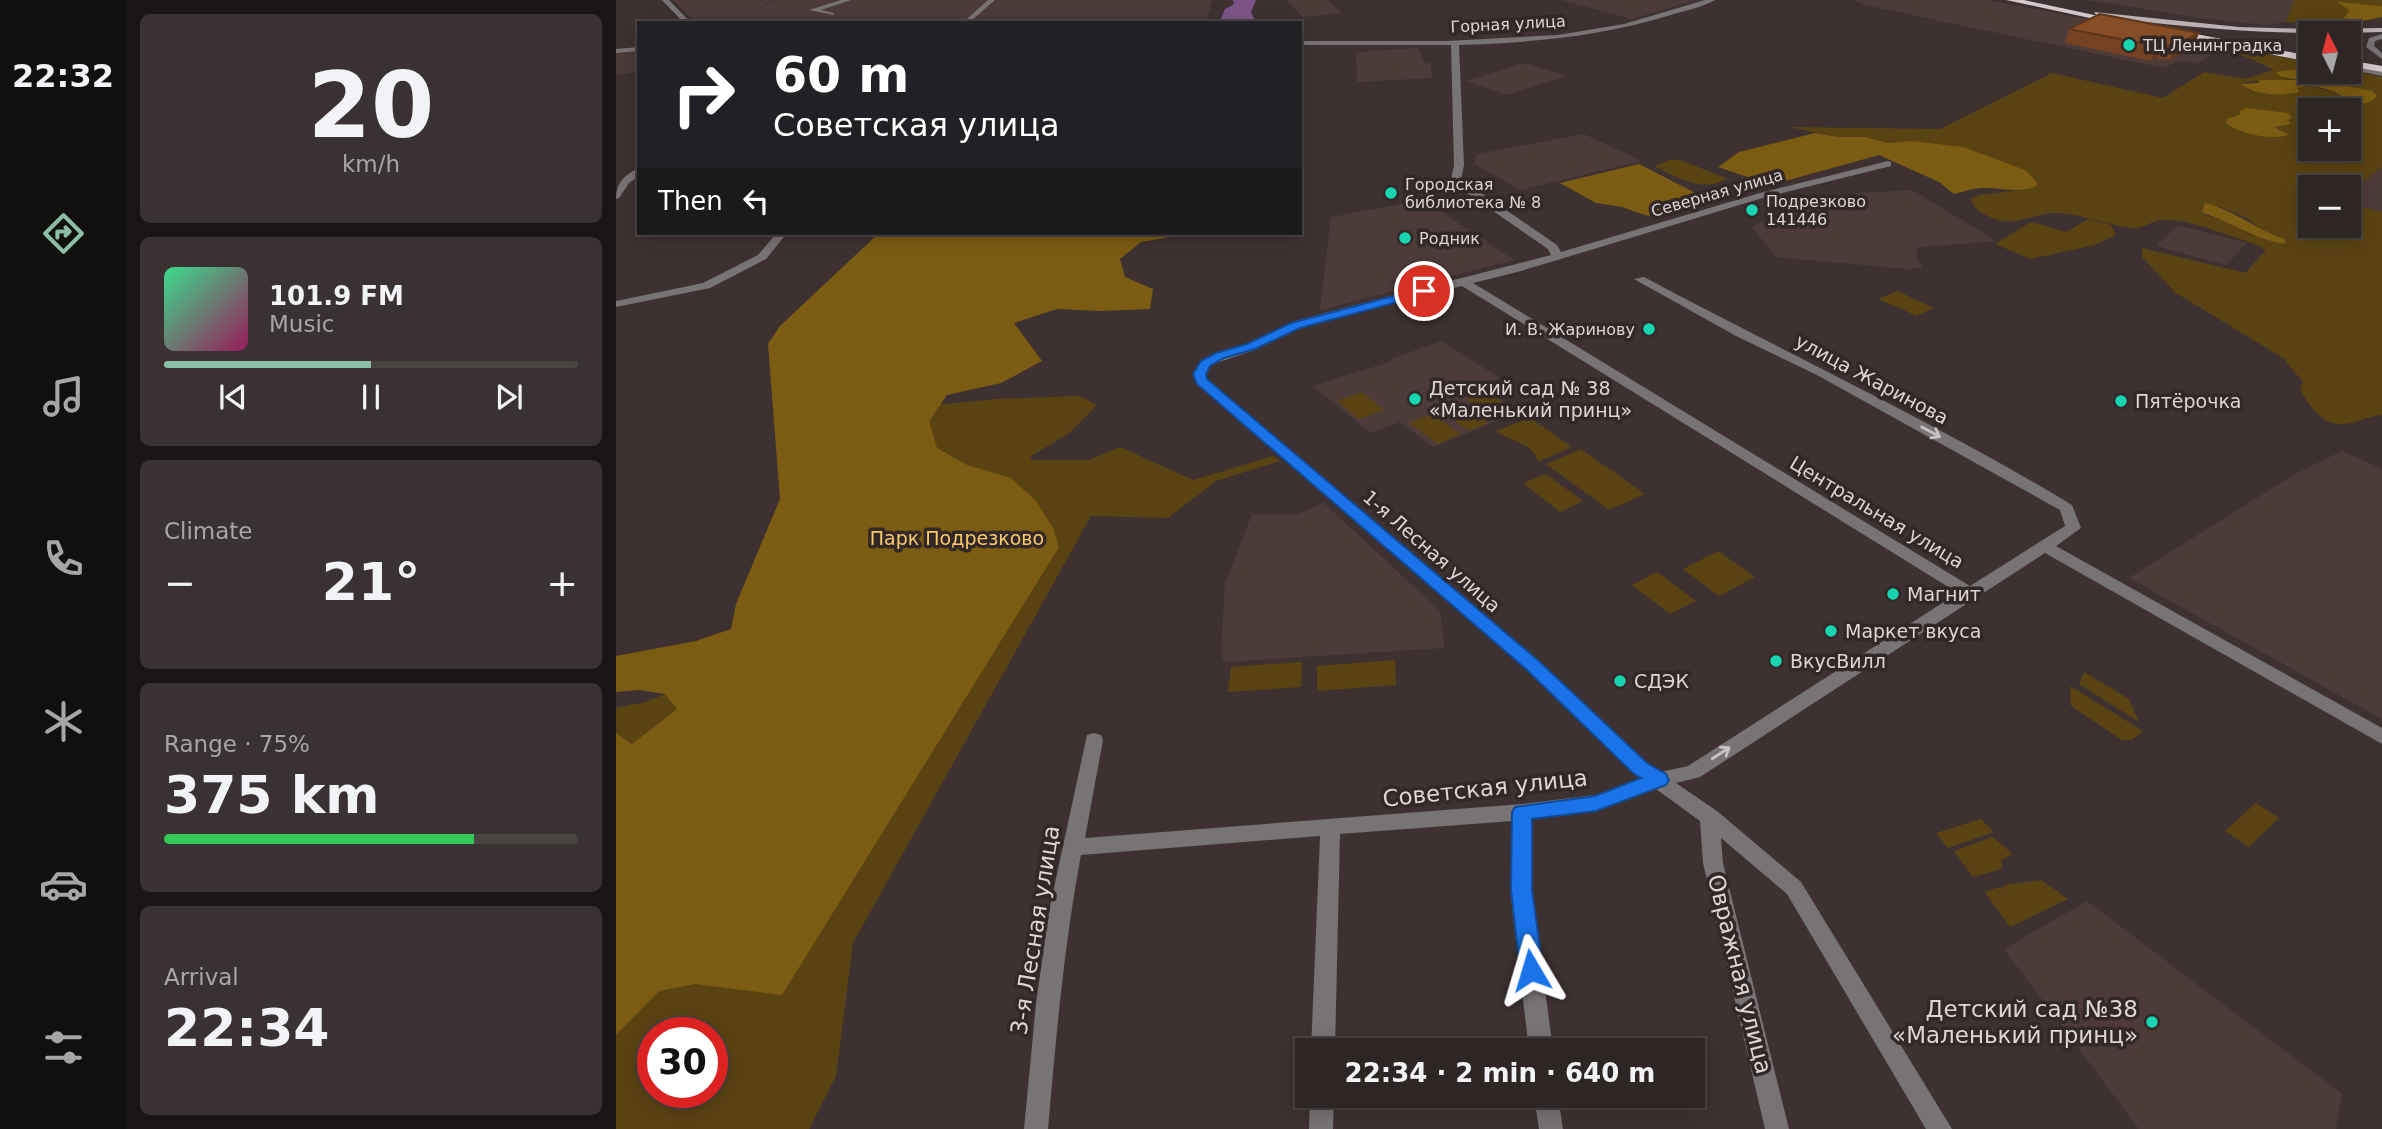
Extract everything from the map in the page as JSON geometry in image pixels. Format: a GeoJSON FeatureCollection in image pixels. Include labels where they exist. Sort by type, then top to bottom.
{"type":"FeatureCollection","features":[{"type":"Feature","properties":{"kind":"highway"},"geometry":{"type":"LineString","coordinates":[[2010,0],[2298,55]]}},
{"type":"Feature","properties":{"kind":"highway"},"geometry":{"type":"LineString","coordinates":[[2027,0],[2094,15]]}},
{"type":"Feature","properties":{"kind":"highway"},"geometry":{"type":"LineString","coordinates":[[2361,68],[2382,72]]}},
{"type":"Feature","properties":{"kind":"main road"},"geometry":{"type":"LineString","coordinates":[[2094,15],[2249,32],[2382,30]]}},
{"type":"Feature","properties":{"kind":"street"},"geometry":{"type":"LineString","coordinates":[[665,0],[686,21]]}},
{"type":"Feature","properties":{"kind":"street"},"geometry":{"type":"LineString","coordinates":[[832,14],[812,10],[848,0]]}},
{"type":"Feature","properties":{"kind":"street"},"geometry":{"type":"LineString","coordinates":[[967,21],[992,0]]}},
{"type":"Feature","properties":{"kind":"street","name":"Горная улица"},"geometry":{"type":"LineString","coordinates":[[1302,43],[1524,39],[1594,32],[1641,22],[1712,0]]}},
{"type":"Feature","properties":{"kind":"street"},"geometry":{"type":"LineString","coordinates":[[2382,36],[2372,40],[2370,47],[2382,57]]}},
{"type":"Feature","properties":{"kind":"street"},"geometry":{"type":"LineString","coordinates":[[1455,41],[1459,165],[1457,179],[1460,184],[1553,247],[1557,257]]}},
{"type":"Feature","properties":{"kind":"street"},"geometry":{"type":"LineString","coordinates":[[616,51],[637,49]]}},
{"type":"Feature","properties":{"kind":"street","name":"Северная улица"},"geometry":{"type":"LineString","coordinates":[[1220,356],[1251,347],[1296,325],[1321,317],[1557,257],[1763,195],[1888,164]]}},
{"type":"Feature","properties":{"kind":"street"},"geometry":{"type":"LineString","coordinates":[[616,196],[625,181],[637,172]]}},
{"type":"Feature","properties":{"kind":"street"},"geometry":{"type":"LineString","coordinates":[[616,304],[706,286],[762,257],[780,235]]}},
{"type":"Feature","properties":{"kind":"street","name":"улица Жаринова"},"geometry":{"type":"LineString","coordinates":[[1640,279],[1740,333],[1822,372],[2024,481],[2067,508],[2073,528]]}},
{"type":"Feature","properties":{"kind":"street","name":"Центральная улица"},"geometry":{"type":"LineString","coordinates":[[1464,282],[1970,593],[2073,528]]}},
{"type":"Feature","properties":{"kind":"street","name":"1-я Лесная улица"},"geometry":{"type":"LineString","coordinates":[[1220,356],[1205,363],[1199,374],[1201,381],[1534,666],[1640,768],[1659,780]]}},
{"type":"Feature","properties":{"kind":"street"},"geometry":{"type":"LineString","coordinates":[[2043,545],[2382,737]]}},
{"type":"Feature","properties":{"kind":"street","name":"Советская улица"},"geometry":{"type":"LineString","coordinates":[[1073,847],[1522,812],[1596,803],[1659,780],[1693,772],[1970,593]]}},
{"type":"Feature","properties":{"kind":"street","name":"3-я Лесная улица"},"geometry":{"type":"LineString","coordinates":[[1036,1129],[1047,1004],[1060,911],[1094,740]]}},
{"type":"Feature","properties":{"kind":"street"},"geometry":{"type":"LineString","coordinates":[[1659,780],[1710,817],[1794,888],[1940,1129]]}},
{"type":"Feature","properties":{"kind":"street"},"geometry":{"type":"LineString","coordinates":[[1522,812],[1521,890],[1540,1038]]}},
{"type":"Feature","properties":{"kind":"street","name":"Овражная улица"},"geometry":{"type":"LineString","coordinates":[[1710,817],[1713,863],[1777,1129]]}},
{"type":"Feature","properties":{"kind":"street"},"geometry":{"type":"LineString","coordinates":[[1323,1038],[1330,827]]}},
{"type":"Feature","properties":{"kind":"street"},"geometry":{"type":"LineString","coordinates":[[1321,1129],[1322,1108]]}},
{"type":"Feature","properties":{"kind":"street"},"geometry":{"type":"LineString","coordinates":[[1547,1108],[1550,1129]]}},
{"type":"Feature","properties":{"kind":"shaded area"},"geometry":{"type":"Polygon","coordinates":[[[673,0],[772,0],[758,9],[775,0],[988,0],[963,21],[740,21],[739,18],[738,21],[695,21],[673,0]]]}},
{"type":"Feature","properties":{"kind":"shaded area"},"geometry":{"type":"Polygon","coordinates":[[[995,0],[1212,0],[1208,21],[972,21],[995,0]]]}},
{"type":"Feature","properties":{"kind":"shaded area"},"geometry":{"type":"Polygon","coordinates":[[[1231,0],[1256,0],[1251,12],[1255,21],[1220,21],[1225,9],[1233,5],[1234,1],[1231,0]]]}},
{"type":"Feature","properties":{"kind":"shaded area"},"geometry":{"type":"Polygon","coordinates":[[[1287,0],[1328,0],[1342,13],[1303,17],[1287,0]]]}},
{"type":"Feature","properties":{"kind":"shaded area"},"geometry":{"type":"Polygon","coordinates":[[[1561,0],[1696,0],[1632,19],[1561,0]]]}},
{"type":"Feature","properties":{"kind":"shaded area"},"geometry":{"type":"Polygon","coordinates":[[[1850,0],[1988,0],[2225,46],[2196,64],[2180,60],[2164,68],[1850,0]]]}},
{"type":"Feature","properties":{"kind":"shaded area"},"geometry":{"type":"Polygon","coordinates":[[[2086,0],[2294,0],[2286,22],[2266,25],[2086,0]]]}},
{"type":"Feature","properties":{"kind":"shaded area"},"geometry":{"type":"Polygon","coordinates":[[[1418,48],[1425,63],[1430,63],[1433,78],[1357,82],[1356,52],[1418,48]]]}},
{"type":"Feature","properties":{"kind":"shaded area"},"geometry":{"type":"Polygon","coordinates":[[[637,51],[637,72],[616,75],[616,53],[637,51]]]}},
{"type":"Feature","properties":{"kind":"shaded area"},"geometry":{"type":"Polygon","coordinates":[[[1524,63],[1567,76],[1507,95],[1465,81],[1524,63]]]}},
{"type":"Feature","properties":{"kind":"shaded area"},"geometry":{"type":"Polygon","coordinates":[[[1584,134],[1642,161],[1520,190],[1474,164],[1477,154],[1584,134]]]}},
{"type":"Feature","properties":{"kind":"shaded area"},"geometry":{"type":"Polygon","coordinates":[[[2382,167],[2382,212],[2361,206],[2361,184],[2382,167]]]}},
{"type":"Feature","properties":{"kind":"shaded area"},"geometry":{"type":"Polygon","coordinates":[[[1912,190],[1997,241],[1917,247],[1916,260],[1924,268],[1907,269],[1776,257],[1751,226],[1798,210],[1866,206],[1855,193],[1912,190]]]}},
{"type":"Feature","properties":{"kind":"shaded area","name":"Родник"},"geometry":{"type":"Polygon","coordinates":[[[1424,200],[1514,260],[1320,310],[1331,217],[1424,200]]]}},
{"type":"Feature","properties":{"kind":"shaded area"},"geometry":{"type":"Polygon","coordinates":[[[2178,225],[2247,243],[2226,265],[2156,246],[2178,225]]]}},
{"type":"Feature","properties":{"kind":"shaded area","name":"Детский сад № 38 «Маленький принц»"},"geometry":{"type":"Polygon","coordinates":[[[1442,341],[1500,378],[1481,386],[1519,412],[1433,447],[1400,422],[1371,433],[1313,386],[1389,362],[1390,359],[1442,341]]]}},
{"type":"Feature","properties":{"kind":"shaded area"},"geometry":{"type":"Polygon","coordinates":[[[2342,451],[2382,469],[2382,719],[2129,578],[2293,475],[2342,451]]]}},
{"type":"Feature","properties":{"kind":"shaded area"},"geometry":{"type":"Polygon","coordinates":[[[1324,503],[1440,611],[1445,648],[1224,662],[1221,652],[1225,583],[1252,514],[1295,515],[1324,503]]]}},
{"type":"Feature","properties":{"kind":"shaded area","name":"Детский сад №38 «Маленький принц»"},"geometry":{"type":"Polygon","coordinates":[[[2087,901],[2342,1094],[2336,1129],[2139,1129],[2004,949],[2087,901]]]}},
{"type":"Feature","properties":{"kind":"green space"},"geometry":{"type":"Polygon","coordinates":[[[2294,0],[2382,0],[2382,6],[2339,3],[2349,10],[2344,18],[2286,22],[2294,0]]]}},
{"type":"Feature","properties":{"kind":"green space"},"geometry":{"type":"Polygon","coordinates":[[[2337,2],[2382,6],[2382,17],[2361,21],[2329,21],[2344,18],[2349,10],[2337,2]]]}},
{"type":"Feature","properties":{"kind":"green space"},"geometry":{"type":"Polygon","coordinates":[[[2259,53],[2298,60],[2298,70],[2279,76],[2298,79],[2245,82],[2246,88],[2267,94],[2315,87],[2348,98],[2298,98],[2298,161],[2361,161],[2361,102],[2365,103],[2359,89],[2334,84],[2361,84],[2361,73],[2382,77],[2382,167],[2361,184],[2361,175],[2298,175],[2298,238],[2361,238],[2361,206],[2382,212],[2382,415],[2345,424],[2323,419],[2300,389],[2303,382],[2283,358],[2176,293],[2142,257],[2142,248],[2245,273],[2266,250],[2255,244],[2171,220],[2161,220],[2134,228],[2057,213],[2014,221],[1999,220],[1977,209],[1971,198],[2029,189],[1949,146],[1912,141],[1888,143],[1865,137],[1839,137],[1788,127],[1940,129],[2052,73],[2163,98],[2204,72],[2244,79],[2274,70],[2239,55],[2259,53]],[[2246,108],[2240,114],[2232,116],[2241,132],[2283,131],[2273,127],[2291,124],[2274,112],[2246,108]],[[2220,207],[2205,208],[2202,214],[2229,222],[2250,234],[2285,239],[2237,213],[2220,207]]]}},
{"type":"Feature","properties":{"kind":"green space"},"geometry":{"type":"Polygon","coordinates":[[[2298,69],[2298,80],[2279,76],[2276,72],[2298,69]]]}},
{"type":"Feature","properties":{"kind":"green space"},"geometry":{"type":"Polygon","coordinates":[[[2260,80],[2336,84],[2372,91],[2377,96],[2372,101],[2361,103],[2361,98],[2346,98],[2319,87],[2301,87],[2297,88],[2299,92],[2277,94],[2261,93],[2241,84],[2258,83],[2260,80]]]}},
{"type":"Feature","properties":{"kind":"green space"},"geometry":{"type":"Polygon","coordinates":[[[2246,108],[2288,113],[2292,118],[2288,120],[2291,124],[2274,127],[2289,135],[2256,135],[2240,131],[2226,123],[2227,119],[2240,114],[2240,111],[2246,108]]]}},
{"type":"Feature","properties":{"kind":"green space"},"geometry":{"type":"Polygon","coordinates":[[[1815,133],[1865,137],[1888,143],[1912,141],[1963,147],[2025,170],[2036,181],[2037,186],[2017,190],[1979,188],[1954,194],[1939,182],[1879,155],[1771,185],[1718,167],[1739,152],[1815,133]]]}},
{"type":"Feature","properties":{"kind":"green space"},"geometry":{"type":"Polygon","coordinates":[[[1669,160],[1680,160],[1726,178],[1718,183],[1700,184],[1681,179],[1655,166],[1669,160]]]}},
{"type":"Feature","properties":{"kind":"green space"},"geometry":{"type":"Polygon","coordinates":[[[1639,164],[1707,199],[1648,216],[1622,207],[1596,203],[1560,183],[1639,164]]]}},
{"type":"Feature","properties":{"kind":"green space"},"geometry":{"type":"Polygon","coordinates":[[[2205,203],[2285,239],[2285,244],[2263,239],[2202,213],[2205,203]]]}},
{"type":"Feature","properties":{"kind":"green space"},"geometry":{"type":"Polygon","coordinates":[[[2088,219],[2111,225],[2116,235],[2095,245],[2030,259],[1995,244],[2031,222],[2067,232],[2088,219]]]}},
{"type":"Feature","properties":{"kind":"green space"},"geometry":{"type":"Polygon","coordinates":[[[877,235],[1181,235],[1141,242],[1120,259],[1125,277],[1153,289],[1150,309],[1057,309],[1014,323],[1042,361],[1001,383],[947,395],[929,421],[937,448],[967,465],[1011,478],[1036,501],[1053,528],[1059,547],[782,995],[695,984],[659,991],[616,1035],[616,733],[632,744],[677,709],[665,694],[639,690],[616,692],[616,656],[696,641],[731,629],[736,604],[780,499],[768,344],[780,326],[877,235]]]}},
{"type":"Feature","properties":{"kind":"green space"},"geometry":{"type":"Polygon","coordinates":[[[1897,291],[1934,308],[1917,316],[1878,299],[1897,291]]]}},
{"type":"Feature","properties":{"kind":"green space"},"geometry":{"type":"Polygon","coordinates":[[[1362,392],[1384,410],[1359,419],[1337,401],[1362,392]]]}},
{"type":"Feature","properties":{"kind":"green space"},"geometry":{"type":"Polygon","coordinates":[[[1487,392],[1517,412],[1495,420],[1484,412],[1495,407],[1482,410],[1467,400],[1487,392]]]}},
{"type":"Feature","properties":{"kind":"green space","name":"Парк Подрезково"},"geometry":{"type":"Polygon","coordinates":[[[1079,396],[1097,405],[1068,434],[1031,456],[1031,460],[1089,460],[1120,447],[1193,480],[1274,456],[1280,461],[1216,481],[1168,518],[1091,516],[853,943],[836,1076],[809,1129],[616,1129],[616,1028],[904,408],[996,399],[1079,396]]]}},
{"type":"Feature","properties":{"kind":"green space"},"geometry":{"type":"Polygon","coordinates":[[[1462,405],[1488,423],[1469,431],[1443,413],[1462,405]]]}},
{"type":"Feature","properties":{"kind":"green space"},"geometry":{"type":"Polygon","coordinates":[[[1432,414],[1461,434],[1438,444],[1409,423],[1432,414]]]}},
{"type":"Feature","properties":{"kind":"green space"},"geometry":{"type":"Polygon","coordinates":[[[1530,418],[1572,447],[1538,462],[1536,455],[1527,446],[1496,431],[1530,418]]]}},
{"type":"Feature","properties":{"kind":"green space"},"geometry":{"type":"Polygon","coordinates":[[[1581,449],[1645,494],[1609,510],[1546,464],[1581,449]]]}},
{"type":"Feature","properties":{"kind":"green space"},"geometry":{"type":"Polygon","coordinates":[[[1546,474],[1583,501],[1560,512],[1523,483],[1546,474]]]}},
{"type":"Feature","properties":{"kind":"green space"},"geometry":{"type":"Polygon","coordinates":[[[1718,551],[1755,577],[1719,596],[1683,569],[1718,551]]]}},
{"type":"Feature","properties":{"kind":"green space"},"geometry":{"type":"Polygon","coordinates":[[[1657,572],[1696,601],[1670,614],[1632,585],[1657,572]]]}},
{"type":"Feature","properties":{"kind":"green space"},"geometry":{"type":"Polygon","coordinates":[[[1395,660],[1396,685],[1317,691],[1317,666],[1395,660]]]}},
{"type":"Feature","properties":{"kind":"green space"},"geometry":{"type":"Polygon","coordinates":[[[1302,662],[1301,687],[1228,692],[1231,667],[1302,662]]]}},
{"type":"Feature","properties":{"kind":"green space"},"geometry":{"type":"Polygon","coordinates":[[[2084,672],[2129,699],[2139,722],[2079,684],[2084,672]]]}},
{"type":"Feature","properties":{"kind":"green space"},"geometry":{"type":"Polygon","coordinates":[[[2070,686],[2143,731],[2132,740],[2122,740],[2071,706],[2070,686]]]}},
{"type":"Feature","properties":{"kind":"green space"},"geometry":{"type":"Polygon","coordinates":[[[665,694],[677,709],[632,744],[616,733],[616,708],[645,702],[665,694]]]}},
{"type":"Feature","properties":{"kind":"green space"},"geometry":{"type":"Polygon","coordinates":[[[2256,803],[2279,818],[2249,847],[2225,831],[2256,803]]]}},
{"type":"Feature","properties":{"kind":"green space"},"geometry":{"type":"Polygon","coordinates":[[[1981,819],[1994,832],[1948,848],[1936,833],[1981,819]]]}},
{"type":"Feature","properties":{"kind":"green space"},"geometry":{"type":"Polygon","coordinates":[[[1992,837],[2013,854],[2001,860],[2002,869],[1973,877],[1954,851],[1992,837]]]}},
{"type":"Feature","properties":{"kind":"green space"},"geometry":{"type":"Polygon","coordinates":[[[2041,880],[2068,899],[2010,927],[1985,892],[1999,887],[2003,889],[2005,885],[2041,880]]]}},
{"type":"Feature","properties":{"kind":"building"},"geometry":{"type":"Polygon","coordinates":[[[2100,14],[2199,33],[2175,46],[2161,43],[2156,46],[2069,29],[2100,14]]]}},
{"type":"Feature","properties":{"kind":"place","name":"ТЦ Ленинградка"},"geometry":{"type":"Point","coordinates":[2129,45]}},
{"type":"Feature","properties":{"kind":"place","name":"Городская библиотека № 8"},"geometry":{"type":"Point","coordinates":[1391,193]}},
{"type":"Feature","properties":{"kind":"place","name":"Подрезково 141446"},"geometry":{"type":"Point","coordinates":[1752,210]}},
{"type":"Feature","properties":{"kind":"place","name":"Родник"},"geometry":{"type":"Point","coordinates":[1405,238]}},
{"type":"Feature","properties":{"kind":"place","name":"И. В. Жаринову"},"geometry":{"type":"Point","coordinates":[1649,329]}},
{"type":"Feature","properties":{"kind":"place","name":"Детский сад № 38 «Маленький принц»"},"geometry":{"type":"Point","coordinates":[1415,399]}},
{"type":"Feature","properties":{"kind":"place","name":"Пятёрочка"},"geometry":{"type":"Point","coordinates":[2121,401]}},
{"type":"Feature","properties":{"kind":"place","name":"Магнит"},"geometry":{"type":"Point","coordinates":[1893,594]}},
{"type":"Feature","properties":{"kind":"place","name":"Маркет вкуса"},"geometry":{"type":"Point","coordinates":[1831,631]}},
{"type":"Feature","properties":{"kind":"place","name":"ВкусВилл"},"geometry":{"type":"Point","coordinates":[1776,661]}},
{"type":"Feature","properties":{"kind":"place","name":"СДЭК"},"geometry":{"type":"Point","coordinates":[1620,681]}},
{"type":"Feature","properties":{"kind":"place","name":"Детский сад №38 «Маленький принц»"},"geometry":{"type":"Point","coordinates":[2152,1022]}},
{"type":"Feature","properties":{"kind":"route"},"geometry":{"type":"LineString","coordinates":[[1424,291],[1296,325],[1251,347],[1205,363],[1199,374],[1201,381],[1534,666],[1640,768],[1659,780],[1596,803],[1522,812],[1521,890],[1531,970]]}}]}
